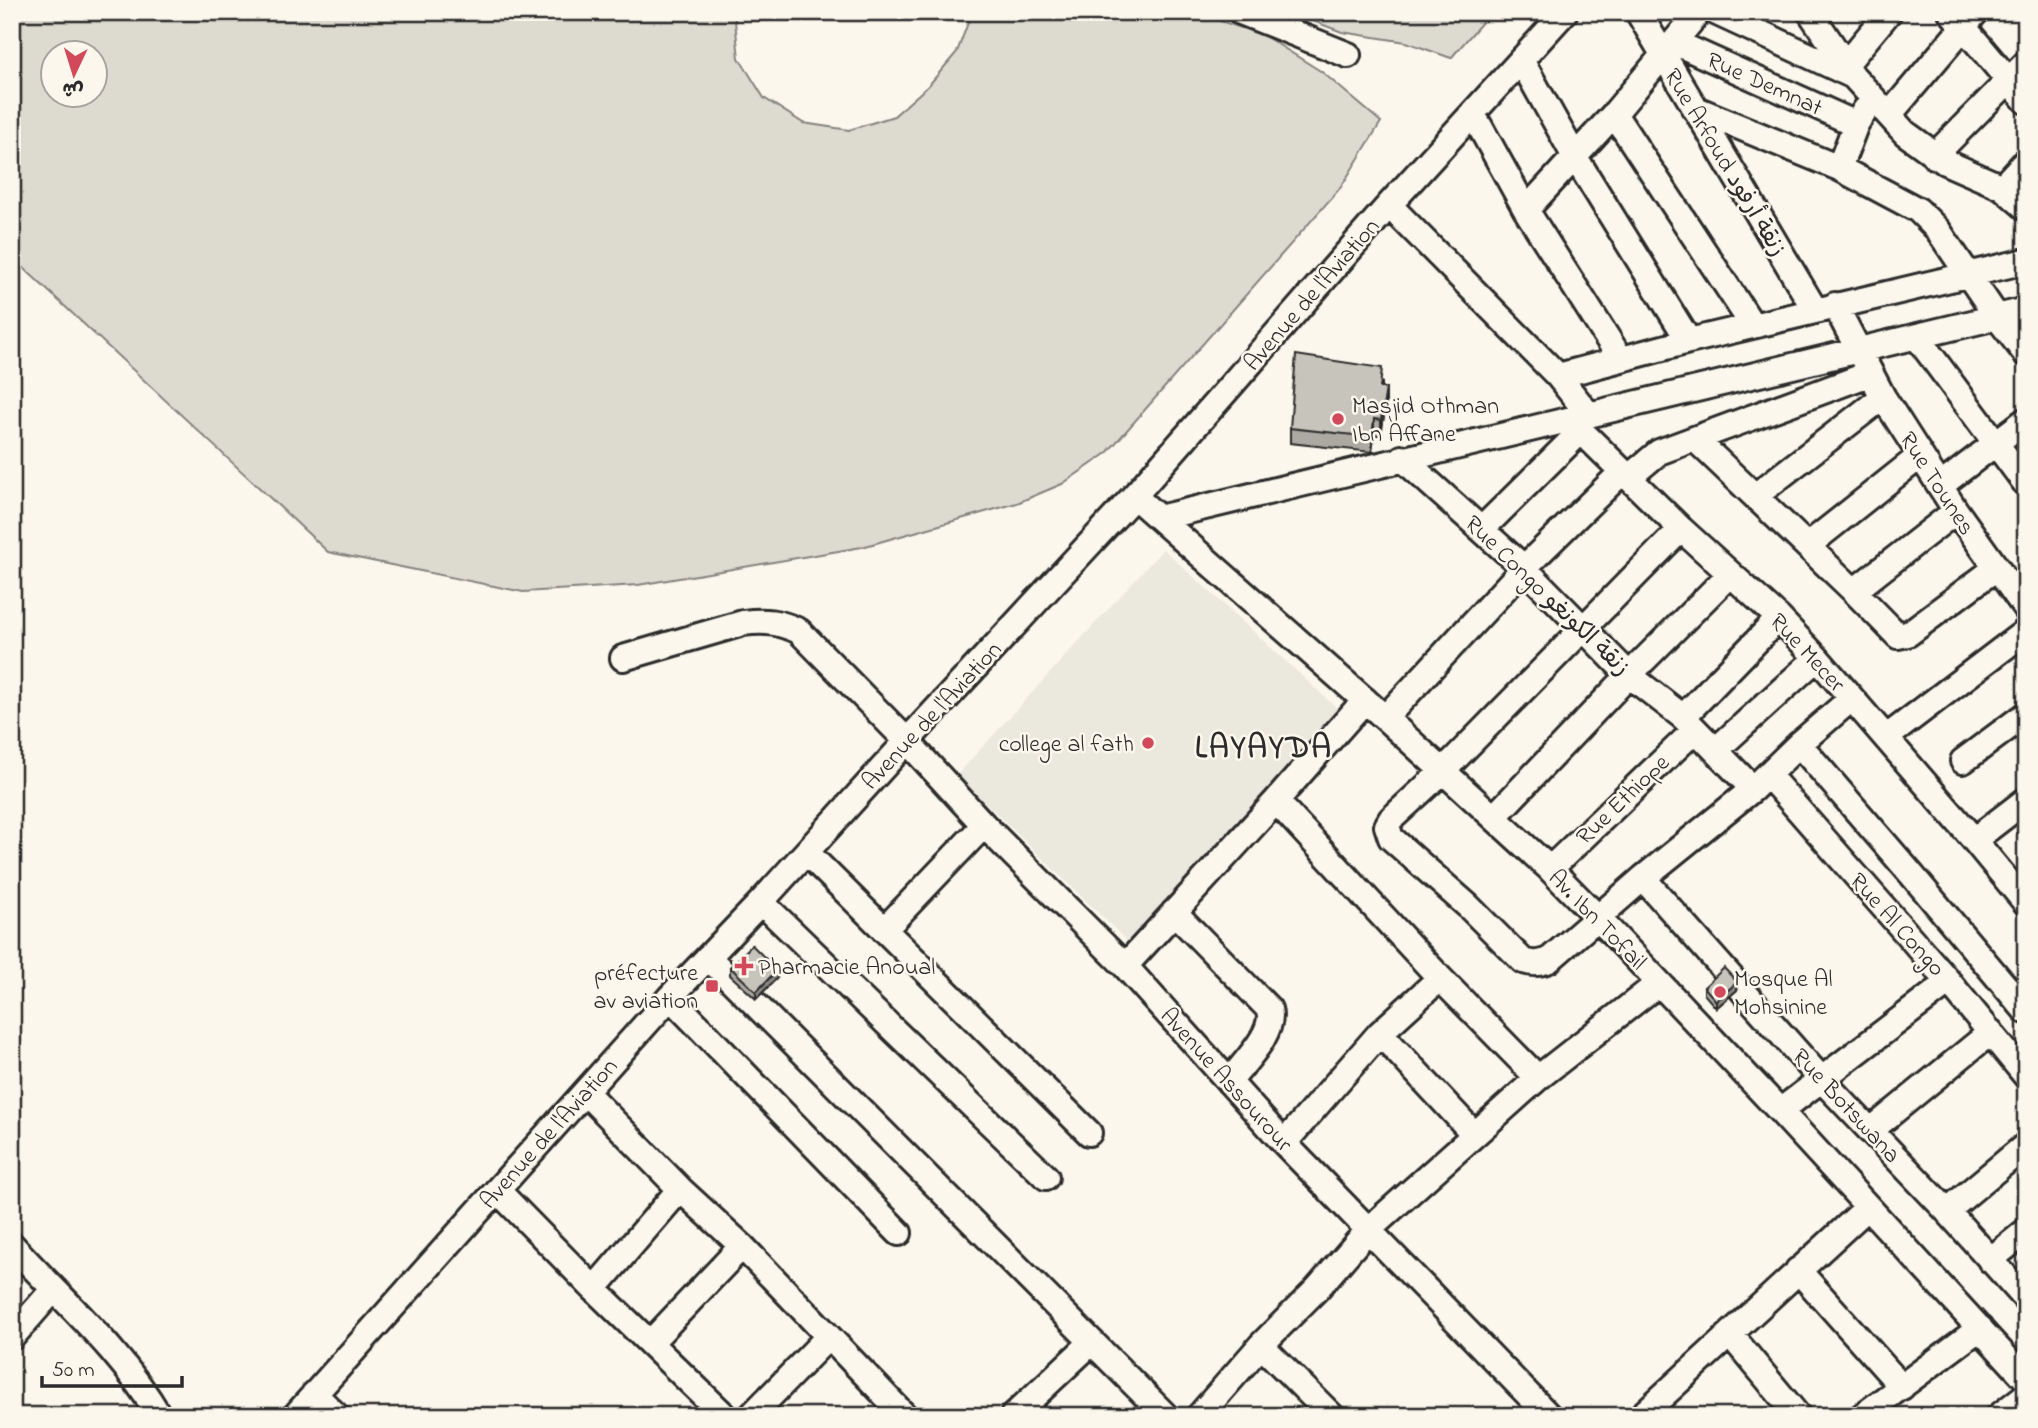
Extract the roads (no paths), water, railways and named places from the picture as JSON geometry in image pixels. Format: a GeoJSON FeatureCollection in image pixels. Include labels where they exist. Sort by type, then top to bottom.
{"type":"FeatureCollection","features":[{"type":"Feature","properties":{"kind":"street"},"geometry":{"type":"LineString","coordinates":[[1241,12],[1348,55]]}},
{"type":"Feature","properties":{"kind":"street","name":"Avenue de l'Aviation"},"geometry":{"type":"LineString","coordinates":[[295,1416],[670,997],[807,853],[1134,496],[1389,205],[1565,12]]}},
{"type":"Feature","properties":{"kind":"street","name":"Rue Arfoud زنقة أرفود"},"geometry":{"type":"LineString","coordinates":[[1639,12],[1668,50],[1694,108],[1825,308],[1859,351]]}},
{"type":"Feature","properties":{"kind":"street"},"geometry":{"type":"LineString","coordinates":[[1526,210],[1614,114],[1699,12]]}},
{"type":"Feature","properties":{"kind":"street"},"geometry":{"type":"LineString","coordinates":[[1715,12],[1849,71]]}},
{"type":"Feature","properties":{"kind":"street"},"geometry":{"type":"LineString","coordinates":[[1810,12],[1849,71],[1905,133],[1934,156],[2002,187],[2026,208]]}},
{"type":"Feature","properties":{"kind":"street"},"geometry":{"type":"LineString","coordinates":[[1849,71],[1889,12]]}},
{"type":"Feature","properties":{"kind":"street"},"geometry":{"type":"LineString","coordinates":[[1839,168],[1856,124],[1881,106],[1963,17],[2017,71],[2026,101]]}},
{"type":"Feature","properties":{"kind":"street","name":"Rue Demnat"},"geometry":{"type":"LineString","coordinates":[[1668,50],[1856,124]]}},
{"type":"Feature","properties":{"kind":"street"},"geometry":{"type":"LineString","coordinates":[[1521,60],[1575,158],[1689,341]]}},
{"type":"Feature","properties":{"kind":"street"},"geometry":{"type":"LineString","coordinates":[[1934,156],[2017,71]]}},
{"type":"Feature","properties":{"kind":"street"},"geometry":{"type":"LineString","coordinates":[[1694,108],[1839,168],[1918,210],[1929,219],[2026,355]]}},
{"type":"Feature","properties":{"kind":"street"},"geometry":{"type":"LineString","coordinates":[[1473,114],[1526,210],[1620,358]]}},
{"type":"Feature","properties":{"kind":"street"},"geometry":{"type":"LineString","coordinates":[[1614,114],[1753,326]]}},
{"type":"Feature","properties":{"kind":"street"},"geometry":{"type":"LineString","coordinates":[[2002,187],[2026,161]]}},
{"type":"Feature","properties":{"kind":"street","name":"Rue Mecer"},"geometry":{"type":"LineString","coordinates":[[1389,205],[1558,376],[1580,422],[1625,475],[1779,618],[1818,658],[1975,839],[2026,903]]}},
{"type":"Feature","properties":{"kind":"street"},"geometry":{"type":"LineString","coordinates":[[1558,376],[1689,341],[2026,261]]}},
{"type":"Feature","properties":{"kind":"street"},"geometry":{"type":"LineString","coordinates":[[1158,518],[1402,458],[1580,422],[2026,310]]}},
{"type":"Feature","properties":{"kind":"street"},"geometry":{"type":"LineString","coordinates":[[1917,337],[2026,484]]}},
{"type":"Feature","properties":{"kind":"street","name":"Rue Tounes"},"geometry":{"type":"LineString","coordinates":[[1859,351],[1869,374],[1956,511],[2023,601]]}},
{"type":"Feature","properties":{"kind":"street"},"geometry":{"type":"LineString","coordinates":[[1385,718],[1524,568],[1625,475],[1659,452],[1869,374]]}},
{"type":"Feature","properties":{"kind":"street"},"geometry":{"type":"LineString","coordinates":[[1755,496],[1883,397]]}},
{"type":"Feature","properties":{"kind":"street"},"geometry":{"type":"LineString","coordinates":[[1940,486],[2026,420]]}},
{"type":"Feature","properties":{"kind":"street"},"geometry":{"type":"LineString","coordinates":[[1482,529],[1580,422]]}},
{"type":"Feature","properties":{"kind":"street"},"geometry":{"type":"LineString","coordinates":[[1695,439],[1901,637],[1996,568]]}},
{"type":"Feature","properties":{"kind":"street"},"geometry":{"type":"LineString","coordinates":[[1807,546],[1920,456]]}},
{"type":"Feature","properties":{"kind":"street","name":"Rue Congo زنقة الكونغو"},"geometry":{"type":"LineString","coordinates":[[1402,458],[1524,568],[1629,675],[1717,749]]}},
{"type":"Feature","properties":{"kind":"street","name":"Av. Ibn Tofail"},"geometry":{"type":"LineString","coordinates":[[1134,496],[1365,700],[1550,869],[1780,1111],[2026,1378]]}},
{"type":"Feature","properties":{"kind":"street"},"geometry":{"type":"LineString","coordinates":[[1854,591],[1956,511]]}},
{"type":"Feature","properties":{"kind":"street"},"geometry":{"type":"LineString","coordinates":[[1681,529],[1584,630],[1391,819],[1387,826],[1391,838],[1468,906],[1523,961],[1533,964],[1549,960],[1643,878],[1761,782],[1798,744],[1851,699]]}},
{"type":"Feature","properties":{"kind":"street"},"geometry":{"type":"LineString","coordinates":[[1494,817],[1629,675],[1730,575]]}},
{"type":"Feature","properties":{"kind":"street","name":"Rue Ethiope"},"geometry":{"type":"LineString","coordinates":[[1550,869],[1689,723],[1779,618]]}},
{"type":"Feature","properties":{"kind":"street","name":"Avenue Assourour"},"geometry":{"type":"LineString","coordinates":[[623,658],[743,623],[762,620],[782,623],[814,644],[984,825],[1125,966],[1367,1231],[1549,1416]]}},
{"type":"Feature","properties":{"kind":"street"},"geometry":{"type":"LineString","coordinates":[[1887,737],[2026,632]]}},
{"type":"Feature","properties":{"kind":"street"},"geometry":{"type":"LineString","coordinates":[[1717,749],[1818,658]]}},
{"type":"Feature","properties":{"kind":"street"},"geometry":{"type":"LineString","coordinates":[[1125,966],[1365,700]]}},
{"type":"Feature","properties":{"kind":"street"},"geometry":{"type":"LineString","coordinates":[[1963,761],[2026,714]]}},
{"type":"Feature","properties":{"kind":"street"},"geometry":{"type":"LineString","coordinates":[[1798,744],[2026,1011]]}},
{"type":"Feature","properties":{"kind":"street","name":"Rue Al Congo"},"geometry":{"type":"LineString","coordinates":[[1717,749],[1761,782],[1950,982],[2026,1076]]}},
{"type":"Feature","properties":{"kind":"street"},"geometry":{"type":"LineString","coordinates":[[1975,839],[2026,800]]}},
{"type":"Feature","properties":{"kind":"street"},"geometry":{"type":"LineString","coordinates":[[1276,801],[1440,978],[1538,1078]]}},
{"type":"Feature","properties":{"kind":"street"},"geometry":{"type":"LineString","coordinates":[[884,930],[984,825]]}},
{"type":"Feature","properties":{"kind":"street"},"geometry":{"type":"LineString","coordinates":[[807,853],[1089,1133]]}},
{"type":"Feature","properties":{"kind":"street","name":"Rue Botswana"},"geometry":{"type":"LineString","coordinates":[[1643,878],[1822,1080],[1947,1211],[2026,1299]]}},
{"type":"Feature","properties":{"kind":"street"},"geometry":{"type":"LineString","coordinates":[[761,902],[1046,1177]]}},
{"type":"Feature","properties":{"kind":"street"},"geometry":{"type":"LineString","coordinates":[[1174,912],[1269,1009],[1272,1018],[1269,1030],[1229,1082]]}},
{"type":"Feature","properties":{"kind":"street"},"geometry":{"type":"LineString","coordinates":[[708,957],[1166,1416]]}},
{"type":"Feature","properties":{"kind":"street"},"geometry":{"type":"LineString","coordinates":[[1284,1143],[1380,1034],[1440,978]]}},
{"type":"Feature","properties":{"kind":"street"},"geometry":{"type":"LineString","coordinates":[[1780,1111],[1950,982]]}},
{"type":"Feature","properties":{"kind":"street"},"geometry":{"type":"LineString","coordinates":[[1199,1416],[1367,1231],[1538,1078],[1659,983]]}},
{"type":"Feature","properties":{"kind":"street"},"geometry":{"type":"LineString","coordinates":[[670,997],[899,1233]]}},
{"type":"Feature","properties":{"kind":"street"},"geometry":{"type":"LineString","coordinates":[[1870,1131],[1991,1032]]}},
{"type":"Feature","properties":{"kind":"street"},"geometry":{"type":"LineString","coordinates":[[1380,1034],[1474,1134]]}},
{"type":"Feature","properties":{"kind":"street"},"geometry":{"type":"LineString","coordinates":[[584,1092],[742,1247],[905,1416]]}},
{"type":"Feature","properties":{"kind":"street"},"geometry":{"type":"LineString","coordinates":[[1947,1211],[2026,1145]]}},
{"type":"Feature","properties":{"kind":"street"},"geometry":{"type":"LineString","coordinates":[[594,1289],[680,1189]]}},
{"type":"Feature","properties":{"kind":"street"},"geometry":{"type":"LineString","coordinates":[[497,1190],[724,1416]]}},
{"type":"Feature","properties":{"kind":"street"},"geometry":{"type":"LineString","coordinates":[[1656,1411],[1730,1334],[1868,1207]]}},
{"type":"Feature","properties":{"kind":"street"},"geometry":{"type":"LineString","coordinates":[[1990,1260],[2026,1231]]}},
{"type":"Feature","properties":{"kind":"street"},"geometry":{"type":"LineString","coordinates":[[12,1245],[128,1371],[146,1392],[159,1416]]}},
{"type":"Feature","properties":{"kind":"street"},"geometry":{"type":"LineString","coordinates":[[650,1343],[742,1247]]}},
{"type":"Feature","properties":{"kind":"street"},"geometry":{"type":"LineString","coordinates":[[1798,1270],[1902,1387]]}},
{"type":"Feature","properties":{"kind":"street"},"geometry":{"type":"LineString","coordinates":[[12,1337],[53,1290]]}},
{"type":"Feature","properties":{"kind":"street"},"geometry":{"type":"LineString","coordinates":[[1863,1416],[1980,1328]]}},
{"type":"Feature","properties":{"kind":"street"},"geometry":{"type":"LineString","coordinates":[[1730,1334],[1798,1416]]}},
{"type":"Feature","properties":{"kind":"street"},"geometry":{"type":"LineString","coordinates":[[751,1416],[828,1337]]}},
{"type":"Feature","properties":{"kind":"street"},"geometry":{"type":"LineString","coordinates":[[1013,1416],[1092,1342]]}},
{"type":"Feature","properties":{"kind":"street"},"geometry":{"type":"LineString","coordinates":[[1261,1345],[1326,1414]]}},
{"type":"Feature","properties":{"kind":"street"},"geometry":{"type":"LineString","coordinates":[[314,1394],[337,1416]]}},
{"type":"Feature","properties":{"kind":"street"},"geometry":{"type":"LineString","coordinates":[[1999,1416],[2026,1395]]}},
{"type":"Feature","properties":{"kind":"place","name":"Masjid Othman Ibn Affane"},"geometry":{"type":"Point","coordinates":[1338,419]}},
{"type":"Feature","properties":{"kind":"place","name":"college al fath"},"geometry":{"type":"Point","coordinates":[1148,743]}},
{"type":"Feature","properties":{"kind":"place","name":"Pharmacie Anoual"},"geometry":{"type":"Point","coordinates":[744,966]}},
{"type":"Feature","properties":{"kind":"place","name":"préfecture av aviation"},"geometry":{"type":"Point","coordinates":[712,986]}},
{"type":"Feature","properties":{"kind":"place","name":"Mosque Al Mohsinine"},"geometry":{"type":"Point","coordinates":[1720,992]}},
{"type":"Feature","properties":{"kind":"district","name":"LAYAYDA"},"geometry":{"type":"Point","coordinates":[1264,746]}}]}
